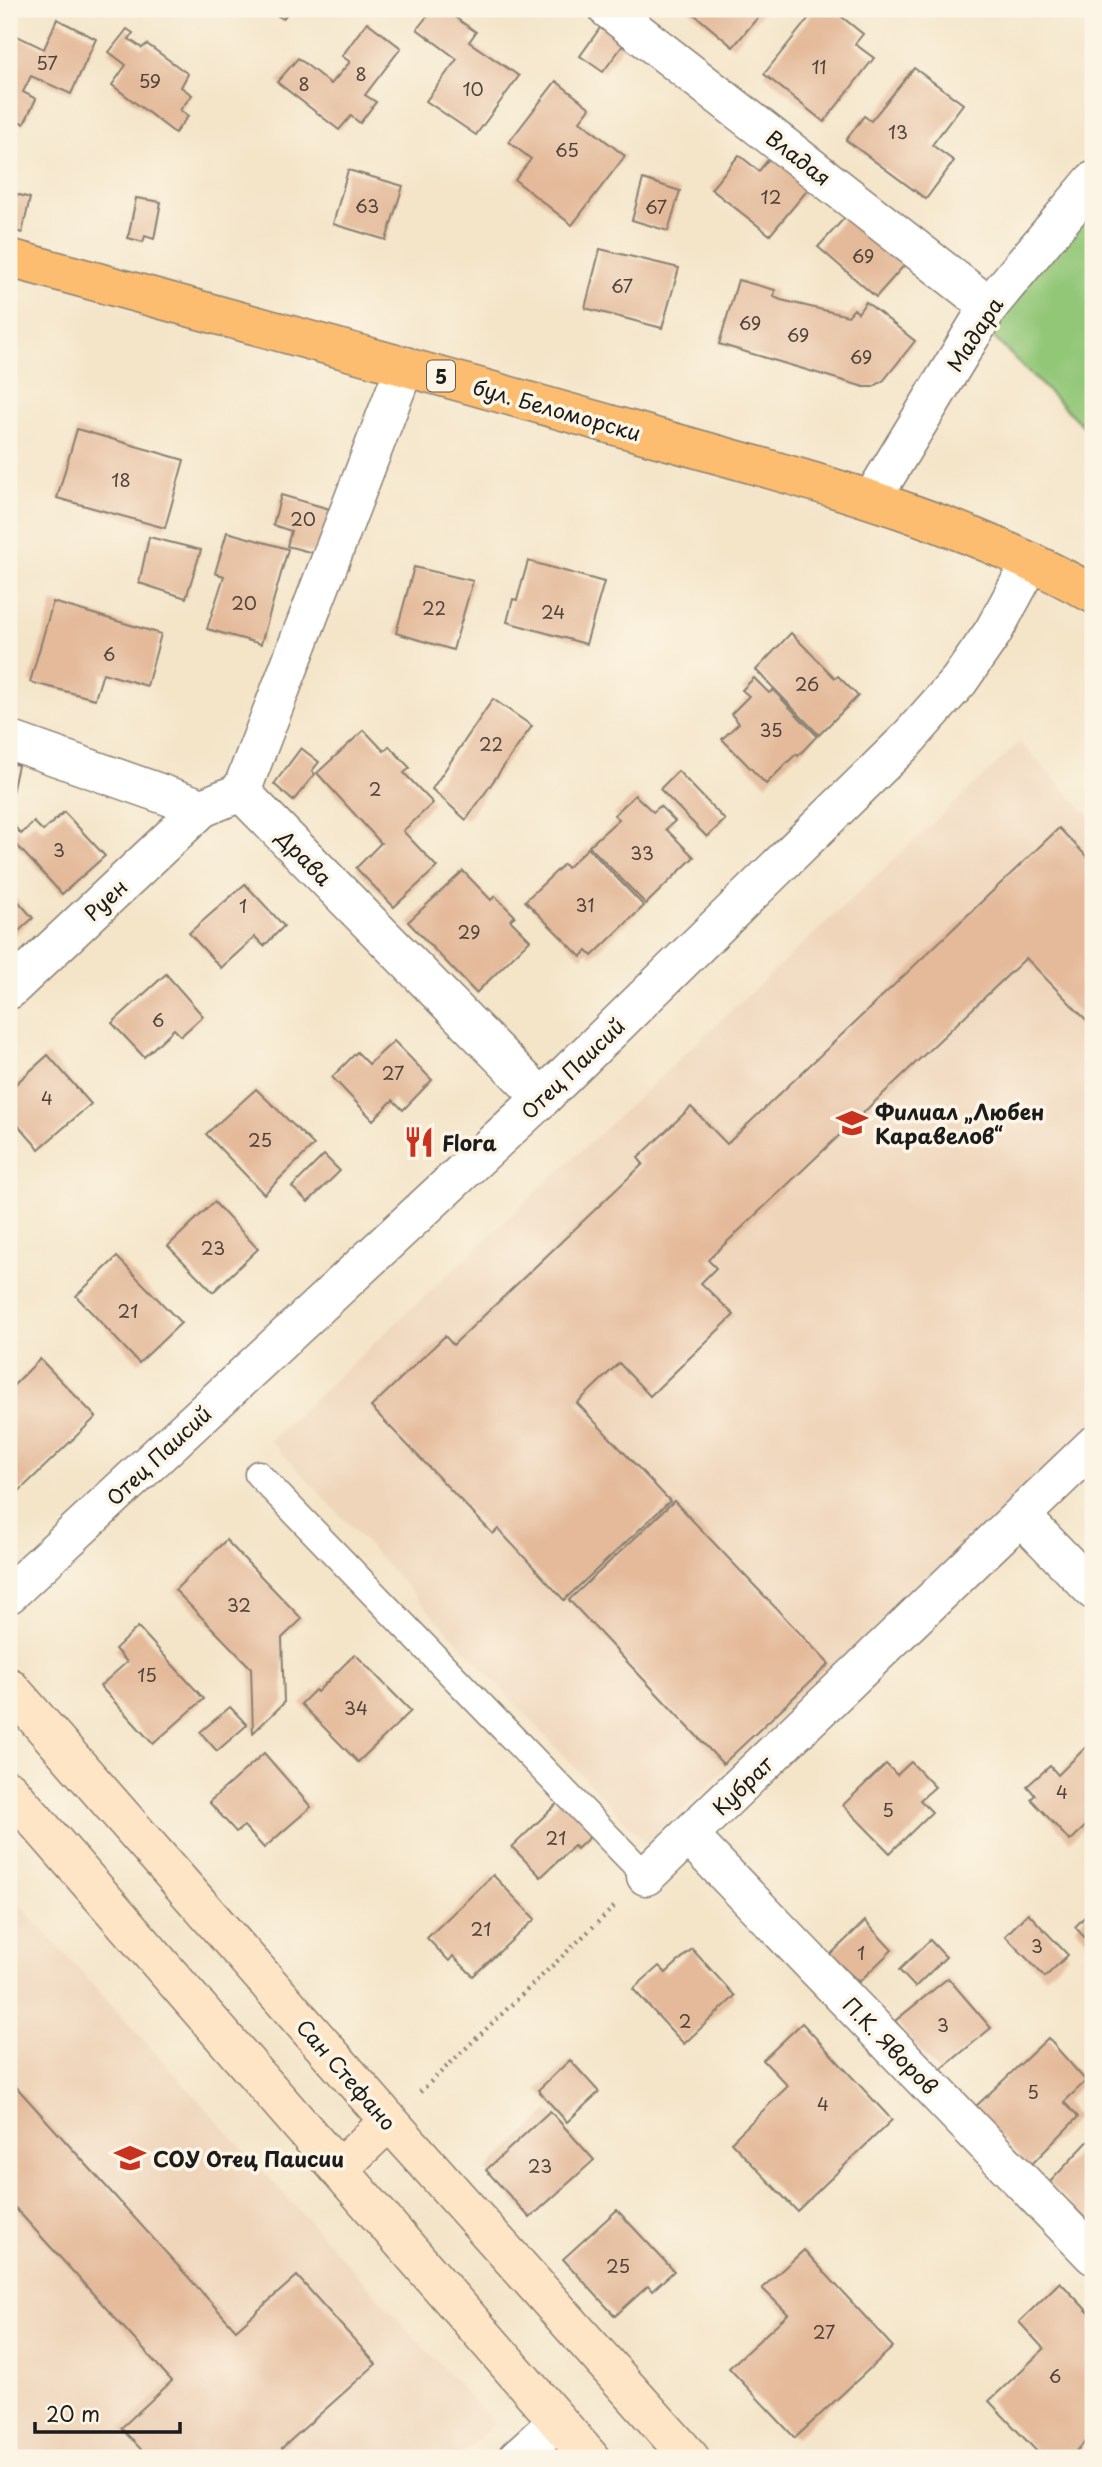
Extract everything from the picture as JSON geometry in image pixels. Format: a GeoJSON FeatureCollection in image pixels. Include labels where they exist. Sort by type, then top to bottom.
{"type":"FeatureCollection","features":[{"type":"Feature","properties":{"kind":"main road","name":"бул. Беломорски"},"geometry":{"type":"LineString","coordinates":[[9,258],[405,366],[872,499],[961,531],[1031,562],[1093,594]]}},
{"type":"Feature","properties":{"kind":"main road","name":"Сан Стефано"},"geometry":{"type":"LineString","coordinates":[[9,1687],[389,2121],[690,2458]]}},
{"type":"Feature","properties":{"kind":"main road"},"geometry":{"type":"LineString","coordinates":[[9,1790],[590,2458]]}},
{"type":"Feature","properties":{"kind":"main road"},"geometry":{"type":"LineString","coordinates":[[339,2169],[389,2121]]}},
{"type":"Feature","properties":{"kind":"street","name":"Владая"},"geometry":{"type":"LineString","coordinates":[[608,9],[989,306]]}},
{"type":"Feature","properties":{"kind":"street","name":"Мадара"},"geometry":{"type":"LineString","coordinates":[[872,499],[989,306],[1093,181]]}},
{"type":"Feature","properties":{"kind":"street"},"geometry":{"type":"LineString","coordinates":[[9,740],[202,808],[241,792],[405,366]]}},
{"type":"Feature","properties":{"kind":"street","name":"Отец Паисий"},"geometry":{"type":"LineString","coordinates":[[9,1594],[542,1098],[905,743],[959,681],[993,632],[1031,562]]}},
{"type":"Feature","properties":{"kind":"street","name":"Драва"},"geometry":{"type":"LineString","coordinates":[[241,792],[542,1098]]}},
{"type":"Feature","properties":{"kind":"street","name":"Руен"},"geometry":{"type":"LineString","coordinates":[[9,990],[202,808]]}},
{"type":"Feature","properties":{"kind":"street","name":"Кубрат"},"geometry":{"type":"LineString","coordinates":[[646,1876],[1093,1446]]}},
{"type":"Feature","properties":{"kind":"street"},"geometry":{"type":"LineString","coordinates":[[1021,1516],[1093,1590]]}},
{"type":"Feature","properties":{"kind":"street","name":"П.К. Яворов"},"geometry":{"type":"LineString","coordinates":[[689,1836],[1093,2255]]}},
{"type":"Feature","properties":{"kind":"street"},"geometry":{"type":"LineString","coordinates":[[517,2458],[557,2422]]}},
{"type":"Feature","properties":{"kind":"lane"},"geometry":{"type":"LineString","coordinates":[[258,1474],[646,1876]]}},
{"type":"Feature","properties":{"kind":"path"},"geometry":{"type":"LineString","coordinates":[[389,2121],[646,1876]]}},
{"type":"Feature","properties":{"kind":"shaded area","name":"Филиал „Любен Каравелов“"},"geometry":{"type":"Polygon","coordinates":[[[1020,742],[1093,820],[1093,1427],[646,1844],[270,1440],[1020,742]]]}},
{"type":"Feature","properties":{"kind":"shaded area","name":"СОУ Отец Паисии"},"geometry":{"type":"Polygon","coordinates":[[[9,1893],[494,2424],[458,2458],[9,2458],[9,1893]]]}},
{"type":"Feature","properties":{"kind":"green space"},"geometry":{"type":"Polygon","coordinates":[[[1093,185],[1093,436],[983,327],[1093,185]]]}},
{"type":"Feature","properties":{"kind":"building"},"geometry":{"type":"Polygon","coordinates":[[[267,9],[290,9],[283,19],[267,9]]]}},
{"type":"Feature","properties":{"kind":"building"},"geometry":{"type":"Polygon","coordinates":[[[433,9],[443,9],[476,32],[469,42],[519,76],[476,135],[426,101],[457,59],[417,29],[433,9]]]}},
{"type":"Feature","properties":{"kind":"building"},"geometry":{"type":"Polygon","coordinates":[[[688,9],[765,9],[733,47],[688,9]]]}},
{"type":"Feature","properties":{"kind":"building"},"geometry":{"type":"Polygon","coordinates":[[[816,9],[832,9],[863,34],[855,44],[874,58],[824,122],[764,74],[816,9]]]}},
{"type":"Feature","properties":{"kind":"building"},"geometry":{"type":"Polygon","coordinates":[[[57,19],[96,39],[71,94],[31,76],[23,92],[36,99],[24,124],[9,116],[9,32],[44,49],[57,19]]]}},
{"type":"Feature","properties":{"kind":"building"},"geometry":{"type":"Polygon","coordinates":[[[605,21],[629,37],[603,72],[580,56],[605,21]]]}},
{"type":"Feature","properties":{"kind":"building"},"geometry":{"type":"Polygon","coordinates":[[[367,22],[401,48],[365,95],[376,102],[360,123],[351,116],[339,130],[277,82],[298,58],[331,84],[350,62],[342,56],[367,22]]]}},
{"type":"Feature","properties":{"kind":"building"},"geometry":{"type":"Polygon","coordinates":[[[127,29],[133,33],[129,39],[142,48],[147,44],[188,74],[181,87],[192,95],[180,110],[188,116],[175,133],[112,85],[126,65],[109,52],[127,29]]]}},
{"type":"Feature","properties":{"kind":"building"},"geometry":{"type":"Polygon","coordinates":[[[914,68],[963,104],[932,145],[954,161],[926,199],[846,140],[864,116],[871,121],[914,68]]]}},
{"type":"Feature","properties":{"kind":"building"},"geometry":{"type":"Polygon","coordinates":[[[556,81],[590,108],[580,121],[625,156],[572,225],[515,180],[531,159],[509,142],[556,81]]]}},
{"type":"Feature","properties":{"kind":"building"},"geometry":{"type":"Polygon","coordinates":[[[739,155],[759,171],[772,155],[811,186],[770,235],[711,189],[739,155]]]}},
{"type":"Feature","properties":{"kind":"building"},"geometry":{"type":"Polygon","coordinates":[[[348,170],[403,186],[386,240],[333,224],[348,170]]]}},
{"type":"Feature","properties":{"kind":"building"},"geometry":{"type":"Polygon","coordinates":[[[643,179],[680,191],[668,231],[632,220],[643,179]]]}},
{"type":"Feature","properties":{"kind":"building"},"geometry":{"type":"Polygon","coordinates":[[[9,192],[30,198],[22,233],[9,229],[9,192]]]}},
{"type":"Feature","properties":{"kind":"building"},"geometry":{"type":"Polygon","coordinates":[[[136,198],[161,202],[154,239],[145,236],[143,242],[128,238],[136,198]]]}},
{"type":"Feature","properties":{"kind":"building"},"geometry":{"type":"Polygon","coordinates":[[[848,214],[908,261],[876,297],[818,247],[848,214]]]}},
{"type":"Feature","properties":{"kind":"building"},"geometry":{"type":"Polygon","coordinates":[[[600,249],[679,268],[662,328],[585,308],[600,249]]]}},
{"type":"Feature","properties":{"kind":"building"},"geometry":{"type":"Polygon","coordinates":[[[738,280],[775,290],[774,297],[781,300],[848,316],[854,309],[858,313],[866,302],[915,341],[884,380],[873,387],[864,387],[719,344],[738,280]]]}},
{"type":"Feature","properties":{"kind":"building"},"geometry":{"type":"Polygon","coordinates":[[[77,429],[184,460],[165,528],[57,498],[77,429]]]}},
{"type":"Feature","properties":{"kind":"building"},"geometry":{"type":"Polygon","coordinates":[[[281,495],[333,510],[321,555],[287,546],[291,531],[273,525],[281,495]]]}},
{"type":"Feature","properties":{"kind":"building"},"geometry":{"type":"Polygon","coordinates":[[[227,532],[288,549],[261,644],[207,629],[224,576],[215,573],[227,532]]]}},
{"type":"Feature","properties":{"kind":"building"},"geometry":{"type":"Polygon","coordinates":[[[149,537],[201,550],[186,598],[139,583],[149,537]]]}},
{"type":"Feature","properties":{"kind":"building"},"geometry":{"type":"Polygon","coordinates":[[[528,561],[604,582],[586,644],[507,622],[513,599],[517,600],[528,561]]]}},
{"type":"Feature","properties":{"kind":"building"},"geometry":{"type":"Polygon","coordinates":[[[414,567],[473,581],[453,650],[396,633],[414,567]]]}},
{"type":"Feature","properties":{"kind":"building"},"geometry":{"type":"Polygon","coordinates":[[[53,602],[161,634],[147,686],[103,673],[95,699],[30,682],[53,602]]]}},
{"type":"Feature","properties":{"kind":"building"},"geometry":{"type":"Polygon","coordinates":[[[791,633],[835,678],[838,676],[858,696],[819,735],[756,670],[791,633]]]}},
{"type":"Feature","properties":{"kind":"building"},"geometry":{"type":"Polygon","coordinates":[[[754,678],[769,693],[773,690],[817,736],[766,784],[722,739],[739,723],[731,714],[749,696],[742,690],[754,678]]]}},
{"type":"Feature","properties":{"kind":"building"},"geometry":{"type":"Polygon","coordinates":[[[493,699],[532,726],[466,820],[432,789],[493,699]]]}},
{"type":"Feature","properties":{"kind":"building"},"geometry":{"type":"Polygon","coordinates":[[[364,730],[384,751],[389,746],[410,768],[404,773],[433,803],[403,831],[437,867],[394,907],[356,868],[381,843],[317,773],[364,730]]]}},
{"type":"Feature","properties":{"kind":"building"},"geometry":{"type":"Polygon","coordinates":[[[301,748],[319,762],[312,771],[315,774],[293,801],[274,784],[301,748]]]}},
{"type":"Feature","properties":{"kind":"building"},"geometry":{"type":"Polygon","coordinates":[[[9,763],[18,765],[10,802],[9,802],[9,763]]]}},
{"type":"Feature","properties":{"kind":"building"},"geometry":{"type":"Polygon","coordinates":[[[678,771],[725,820],[707,837],[660,789],[678,771]]]}},
{"type":"Feature","properties":{"kind":"building"},"geometry":{"type":"Polygon","coordinates":[[[635,795],[653,812],[660,806],[675,821],[666,829],[694,857],[646,904],[589,846],[619,819],[614,815],[635,795]]]}},
{"type":"Feature","properties":{"kind":"building"},"geometry":{"type":"Polygon","coordinates":[[[64,812],[105,856],[62,894],[13,841],[9,845],[9,820],[21,834],[34,822],[43,831],[64,812]]]}},
{"type":"Feature","properties":{"kind":"building"},"geometry":{"type":"Polygon","coordinates":[[[1059,828],[1093,863],[1093,1027],[1026,958],[708,1260],[716,1268],[701,1283],[734,1315],[650,1396],[619,1363],[577,1403],[670,1501],[564,1600],[498,1529],[493,1534],[371,1407],[445,1336],[453,1345],[643,1164],[638,1158],[691,1107],[727,1144],[1059,828]]]}},
{"type":"Feature","properties":{"kind":"building"},"geometry":{"type":"Polygon","coordinates":[[[588,848],[644,906],[592,956],[587,951],[581,957],[525,901],[564,864],[567,868],[588,848]]]}},
{"type":"Feature","properties":{"kind":"building"},"geometry":{"type":"Polygon","coordinates":[[[463,871],[491,900],[495,896],[515,916],[510,920],[530,940],[476,993],[408,922],[463,871]]]}},
{"type":"Feature","properties":{"kind":"building"},"geometry":{"type":"Polygon","coordinates":[[[245,884],[284,926],[264,946],[255,937],[221,968],[189,933],[245,884]]]}},
{"type":"Feature","properties":{"kind":"building"},"geometry":{"type":"Polygon","coordinates":[[[9,891],[33,918],[9,940],[9,891]]]}},
{"type":"Feature","properties":{"kind":"building"},"geometry":{"type":"Polygon","coordinates":[[[166,974],[203,1016],[181,1036],[174,1029],[144,1057],[112,1023],[166,974]]]}},
{"type":"Feature","properties":{"kind":"building"},"geometry":{"type":"Polygon","coordinates":[[[394,1041],[432,1080],[403,1110],[393,1100],[373,1120],[332,1077],[357,1052],[369,1064],[394,1041]]]}},
{"type":"Feature","properties":{"kind":"building"},"geometry":{"type":"Polygon","coordinates":[[[48,1055],[91,1104],[39,1149],[9,1115],[9,1090],[48,1055]]]}},
{"type":"Feature","properties":{"kind":"building"},"geometry":{"type":"Polygon","coordinates":[[[256,1089],[314,1145],[264,1194],[206,1134],[256,1089]]]}},
{"type":"Feature","properties":{"kind":"building"},"geometry":{"type":"Polygon","coordinates":[[[324,1155],[340,1171],[308,1202],[292,1187],[324,1155]]]}},
{"type":"Feature","properties":{"kind":"building"},"geometry":{"type":"Polygon","coordinates":[[[214,1202],[258,1249],[213,1292],[168,1246],[214,1202]]]}},
{"type":"Feature","properties":{"kind":"building"},"geometry":{"type":"Polygon","coordinates":[[[117,1257],[181,1323],[139,1363],[76,1296],[117,1257]]]}},
{"type":"Feature","properties":{"kind":"building"},"geometry":{"type":"Polygon","coordinates":[[[40,1359],[96,1417],[9,1501],[9,1390],[40,1359]]]}},
{"type":"Feature","properties":{"kind":"building"},"geometry":{"type":"Polygon","coordinates":[[[674,1501],[829,1664],[723,1764],[569,1600],[674,1501]]]}},
{"type":"Feature","properties":{"kind":"building"},"geometry":{"type":"Polygon","coordinates":[[[226,1540],[302,1619],[282,1638],[284,1703],[253,1733],[251,1668],[175,1590],[226,1540]]]}},
{"type":"Feature","properties":{"kind":"building"},"geometry":{"type":"Polygon","coordinates":[[[138,1627],[204,1699],[153,1744],[100,1686],[127,1662],[115,1649],[138,1627]]]}},
{"type":"Feature","properties":{"kind":"building"},"geometry":{"type":"Polygon","coordinates":[[[355,1654],[411,1711],[358,1762],[301,1704],[355,1654]]]}},
{"type":"Feature","properties":{"kind":"building"},"geometry":{"type":"Polygon","coordinates":[[[230,1707],[247,1725],[217,1751],[200,1732],[230,1707]]]}},
{"type":"Feature","properties":{"kind":"building"},"geometry":{"type":"Polygon","coordinates":[[[1093,1740],[1093,1819],[1070,1841],[1031,1799],[1035,1795],[1027,1786],[1050,1766],[1058,1775],[1093,1740]]]}},
{"type":"Feature","properties":{"kind":"building"},"geometry":{"type":"Polygon","coordinates":[[[264,1753],[311,1807],[264,1848],[244,1826],[236,1832],[209,1802],[264,1753]]]}},
{"type":"Feature","properties":{"kind":"building"},"geometry":{"type":"Polygon","coordinates":[[[911,1762],[935,1787],[920,1800],[932,1812],[890,1853],[843,1805],[886,1764],[897,1775],[911,1762]]]}},
{"type":"Feature","properties":{"kind":"building"},"geometry":{"type":"Polygon","coordinates":[[[566,1795],[598,1829],[577,1849],[574,1846],[541,1877],[512,1847],[566,1795]]]}},
{"type":"Feature","properties":{"kind":"building"},"geometry":{"type":"Polygon","coordinates":[[[493,1875],[535,1919],[473,1976],[453,1956],[449,1961],[427,1938],[493,1875]]]}},
{"type":"Feature","properties":{"kind":"building"},"geometry":{"type":"Polygon","coordinates":[[[1093,1908],[1093,1947],[1075,1927],[1093,1908]]]}},
{"type":"Feature","properties":{"kind":"building"},"geometry":{"type":"Polygon","coordinates":[[[1028,1913],[1068,1955],[1045,1977],[1005,1936],[1028,1913]]]}},
{"type":"Feature","properties":{"kind":"building"},"geometry":{"type":"Polygon","coordinates":[[[865,1921],[892,1950],[859,1982],[830,1955],[865,1921]]]}},
{"type":"Feature","properties":{"kind":"building"},"geometry":{"type":"Polygon","coordinates":[[[930,1940],[946,1957],[915,1987],[899,1970],[930,1940]]]}},
{"type":"Feature","properties":{"kind":"building"},"geometry":{"type":"Polygon","coordinates":[[[692,1949],[735,1996],[684,2044],[633,1989],[659,1966],[666,1973],[692,1949]]]}},
{"type":"Feature","properties":{"kind":"building"},"geometry":{"type":"Polygon","coordinates":[[[948,1978],[991,2028],[938,2072],[895,2021],[948,1978]]]}},
{"type":"Feature","properties":{"kind":"building"},"geometry":{"type":"Polygon","coordinates":[[[802,2023],[892,2120],[797,2211],[731,2142],[788,2086],[763,2060],[802,2023]]]}},
{"type":"Feature","properties":{"kind":"building"},"geometry":{"type":"Polygon","coordinates":[[[1048,2038],[1086,2081],[1064,2102],[1078,2117],[1029,2167],[974,2108],[1048,2038]]]}},
{"type":"Feature","properties":{"kind":"building"},"geometry":{"type":"Polygon","coordinates":[[[570,2060],[599,2092],[567,2122],[538,2090],[570,2060]]]}},
{"type":"Feature","properties":{"kind":"building"},"geometry":{"type":"Polygon","coordinates":[[[9,2079],[236,2330],[297,2276],[376,2364],[282,2448],[292,2458],[149,2458],[121,2428],[172,2381],[9,2201],[9,2079]]]}},
{"type":"Feature","properties":{"kind":"building"},"geometry":{"type":"Polygon","coordinates":[[[550,2111],[594,2160],[530,2218],[486,2170],[550,2111]]]}},
{"type":"Feature","properties":{"kind":"building"},"geometry":{"type":"Polygon","coordinates":[[[1093,2136],[1093,2226],[1049,2183],[1093,2136]]]}},
{"type":"Feature","properties":{"kind":"building"},"geometry":{"type":"Polygon","coordinates":[[[617,2210],[674,2271],[652,2291],[648,2286],[615,2316],[563,2259],[617,2210]]]}},
{"type":"Feature","properties":{"kind":"building"},"geometry":{"type":"Polygon","coordinates":[[[804,2250],[893,2347],[795,2438],[729,2368],[788,2314],[762,2288],[804,2250]]]}},
{"type":"Feature","properties":{"kind":"building"},"geometry":{"type":"Polygon","coordinates":[[[1060,2282],[1093,2317],[1093,2435],[1069,2458],[1043,2458],[989,2401],[1044,2349],[1019,2322],[1060,2282]]]}},
{"type":"Feature","properties":{"kind":"place","name":"Филиал „Любен Каравелов“"},"geometry":{"type":"Point","coordinates":[852,1123]}},
{"type":"Feature","properties":{"kind":"place","name":"Flora"},"geometry":{"type":"Point","coordinates":[419,1142]}},
{"type":"Feature","properties":{"kind":"place","name":"СОУ Отец Паисии"},"geometry":{"type":"Point","coordinates":[130,2158]}}]}
